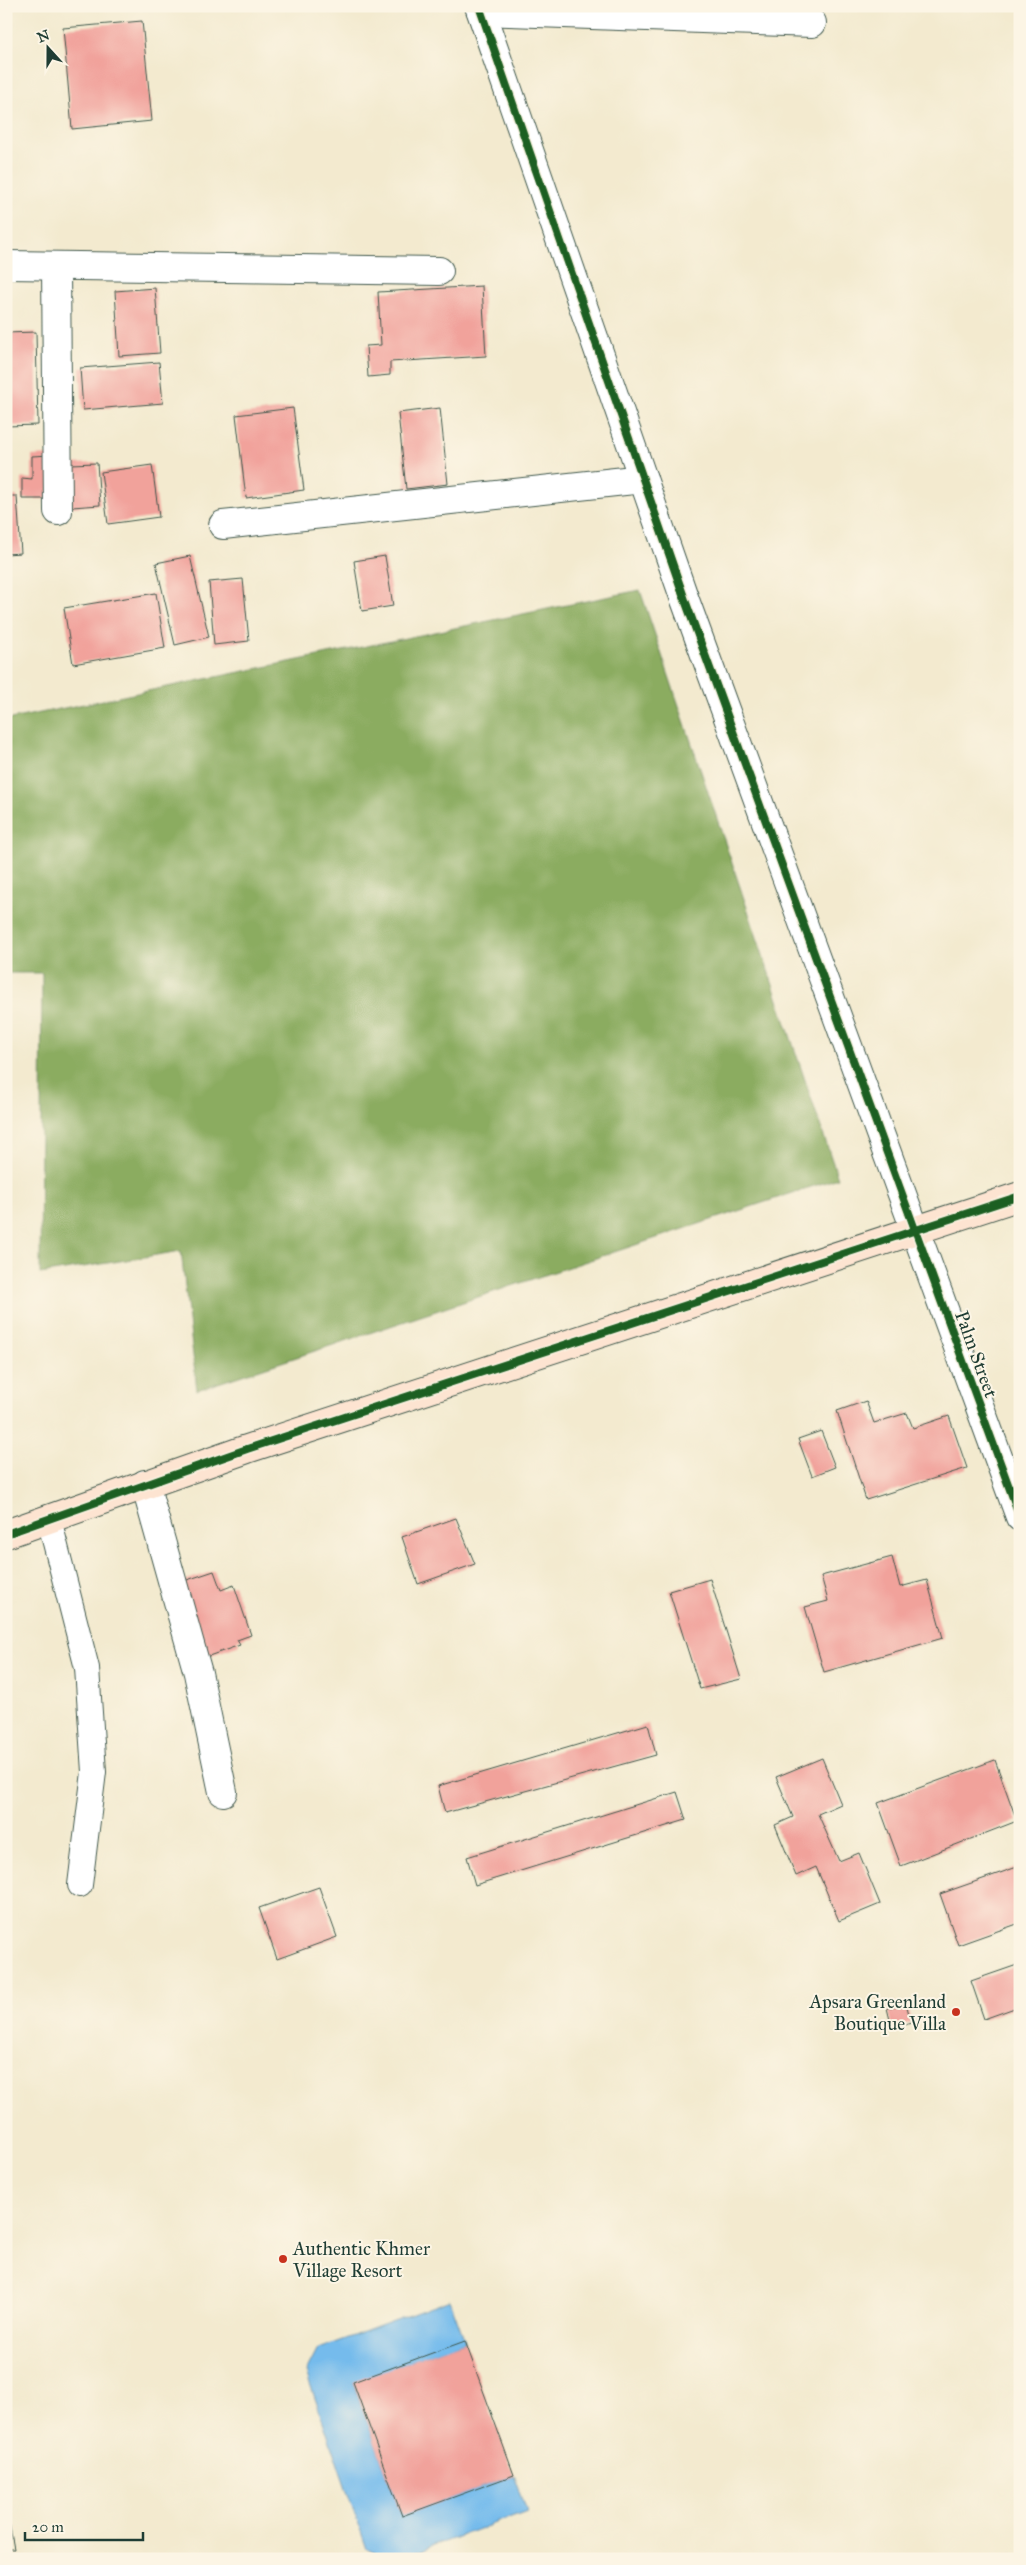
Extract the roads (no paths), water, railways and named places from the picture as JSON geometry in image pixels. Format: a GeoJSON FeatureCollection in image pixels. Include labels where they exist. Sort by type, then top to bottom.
{"type":"FeatureCollection","features":[{"type":"Feature","properties":{"kind":"street"},"geometry":{"type":"LineString","coordinates":[[480,9],[812,23]]}},
{"type":"Feature","properties":{"kind":"street","name":"Palm Street"},"geometry":{"type":"LineString","coordinates":[[480,9],[688,610],[1020,1517]]}},
{"type":"Feature","properties":{"kind":"street"},"geometry":{"type":"LineString","coordinates":[[6,265],[439,271]]}},
{"type":"Feature","properties":{"kind":"street"},"geometry":{"type":"LineString","coordinates":[[56,266],[58,511]]}},
{"type":"Feature","properties":{"kind":"street"},"geometry":{"type":"LineString","coordinates":[[222,525],[643,479]]}},
{"type":"Feature","properties":{"kind":"street"},"geometry":{"type":"LineString","coordinates":[[6,1534],[146,1484],[915,1229],[1020,1196]]}},
{"type":"Feature","properties":{"kind":"street"},"geometry":{"type":"LineString","coordinates":[[146,1484],[198,1672],[223,1792]]}},
{"type":"Feature","properties":{"kind":"lane"},"geometry":{"type":"LineString","coordinates":[[49,1519],[87,1668],[94,1772],[80,1885]]}},
{"type":"Feature","properties":{"kind":"water"},"geometry":{"type":"Polygon","coordinates":[[[450,2300],[465,2341],[353,2383],[402,2515],[514,2475],[527,2511],[399,2559],[387,2559],[367,2549],[306,2372],[318,2349],[450,2300]]]}},
{"type":"Feature","properties":{"kind":"place","name":"Apsara Greenland Boutique Villa"},"geometry":{"type":"Point","coordinates":[956,2012]}},
{"type":"Feature","properties":{"kind":"place","name":"Authentic Khmer Village Resort"},"geometry":{"type":"Point","coordinates":[283,2259]}}]}
